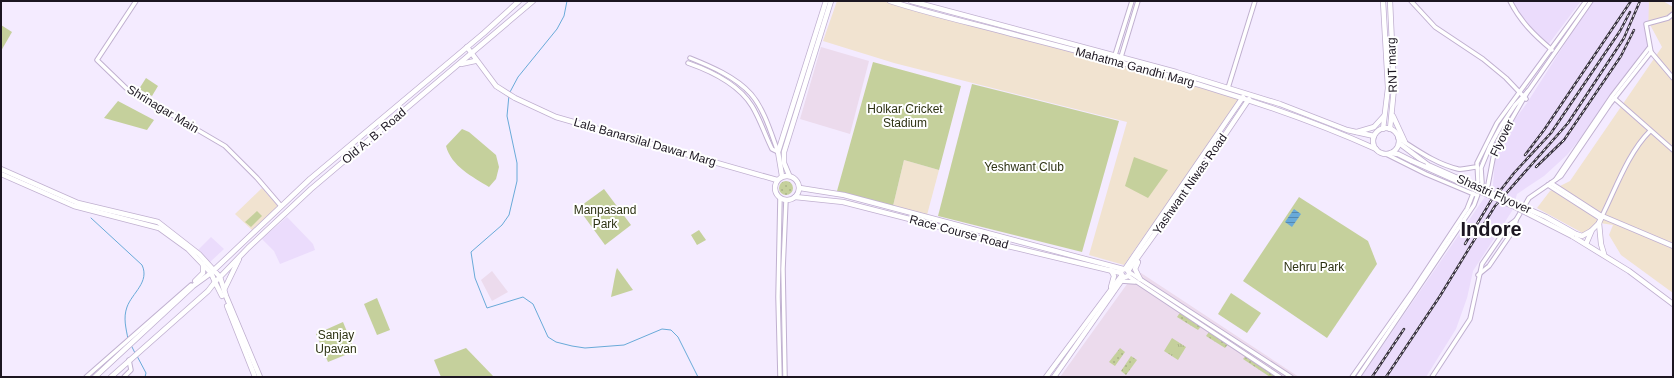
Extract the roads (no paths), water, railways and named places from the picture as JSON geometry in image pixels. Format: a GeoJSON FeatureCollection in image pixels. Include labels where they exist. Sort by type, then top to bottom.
{"type":"FeatureCollection","features":[{"type":"Feature","properties":{"kind":"main road","name":"Old A. B. Road"},"geometry":{"type":"LineString","coordinates":[[95,377],[135,337],[192,285],[212,272],[222,263],[316,174],[472,43],[519,1]]}},
{"type":"Feature","properties":{"kind":"main road","name":"Old A. B. Road"},"geometry":{"type":"LineString","coordinates":[[215,282],[311,188],[533,1]]}},
{"type":"Feature","properties":{"kind":"main road"},"geometry":{"type":"LineString","coordinates":[[782,176],[778,152],[826,1]]}},
{"type":"Feature","properties":{"kind":"main road"},"geometry":{"type":"LineString","coordinates":[[789,175],[782,176],[777,180],[775,190],[780,198],[786,200],[795,197],[800,188],[798,181],[789,175],[784,163],[784,152],[831,1]]}},
{"type":"Feature","properties":{"kind":"main road","name":"Mahatma Gandhi Marg"},"geometry":{"type":"LineString","coordinates":[[890,1],[940,17],[1175,77],[1287,113],[1355,139],[1376,150]]}},
{"type":"Feature","properties":{"kind":"main road","name":"Mahatma Gandhi Marg"},"geometry":{"type":"LineString","coordinates":[[911,1],[1116,53],[1245,93],[1250,96],[1280,104],[1356,132],[1374,136]]}},
{"type":"Feature","properties":{"kind":"main road","name":"RNT marg"},"geometry":{"type":"LineString","coordinates":[[1383,1],[1388,88],[1383,129]]}},
{"type":"Feature","properties":{"kind":"main road","name":"RNT marg"},"geometry":{"type":"LineString","coordinates":[[1390,1],[1394,88],[1390,129]]}},
{"type":"Feature","properties":{"kind":"main road"},"geometry":{"type":"LineString","coordinates":[[456,66],[465,62],[476,60],[477,53],[493,35]]}},
{"type":"Feature","properties":{"kind":"main road","name":"Lala Banarsilal Dawar Marg"},"geometry":{"type":"LineString","coordinates":[[466,48],[496,86],[515,98],[556,117],[777,180]]}},
{"type":"Feature","properties":{"kind":"main road","name":"Yashwant Niwas Road"},"geometry":{"type":"LineString","coordinates":[[1046,377],[1112,288],[1125,274],[1130,262],[1245,93]]}},
{"type":"Feature","properties":{"kind":"main road","name":"Yashwant Niwas Road"},"geometry":{"type":"LineString","coordinates":[[1054,377],[1248,101],[1250,96]]}},
{"type":"Feature","properties":{"kind":"main road"},"geometry":{"type":"LineString","coordinates":[[1356,132],[1374,127],[1386,114]]}},
{"type":"Feature","properties":{"kind":"main road"},"geometry":{"type":"LineString","coordinates":[[1392,114],[1405,142]]}},
{"type":"Feature","properties":{"kind":"main road"},"geometry":{"type":"LineString","coordinates":[[1390,129],[1396,134],[1399,140],[1398,147],[1388,154],[1376,150],[1374,145],[1374,136],[1379,130],[1390,129]]}},
{"type":"Feature","properties":{"kind":"main road","name":"Shastri Flyover"},"geometry":{"type":"LineString","coordinates":[[1399,140],[1415,156],[1428,165],[1546,217],[1586,244]]}},
{"type":"Feature","properties":{"kind":"main road","name":"Shastri Flyover"},"geometry":{"type":"LineString","coordinates":[[1388,154],[1398,154],[1574,235]]}},
{"type":"Feature","properties":{"kind":"main road"},"geometry":{"type":"LineString","coordinates":[[1,169],[75,204]]}},
{"type":"Feature","properties":{"kind":"main road"},"geometry":{"type":"LineString","coordinates":[[1,174],[75,204],[158,222],[172,232],[212,272],[220,277],[224,291],[260,377]]}},
{"type":"Feature","properties":{"kind":"main road","name":"Race Course Road"},"geometry":{"type":"LineString","coordinates":[[800,188],[844,195],[1111,268],[1125,274]]}},
{"type":"Feature","properties":{"kind":"main road","name":"Race Course Road"},"geometry":{"type":"LineString","coordinates":[[795,197],[843,202],[999,244],[1111,268]]}},
{"type":"Feature","properties":{"kind":"main road"},"geometry":{"type":"LineString","coordinates":[[1601,219],[1592,230],[1586,244],[1604,254],[1673,304]]}},
{"type":"Feature","properties":{"kind":"main road"},"geometry":{"type":"LineString","coordinates":[[1601,219],[1673,246]]}},
{"type":"Feature","properties":{"kind":"main road"},"geometry":{"type":"LineString","coordinates":[[1601,219],[1601,244],[1604,254]]}},
{"type":"Feature","properties":{"kind":"main road"},"geometry":{"type":"LineString","coordinates":[[1574,235],[1582,236],[1592,230]]}},
{"type":"Feature","properties":{"kind":"main road"},"geometry":{"type":"LineString","coordinates":[[1139,255],[1140,259],[1135,269],[1140,281]]}},
{"type":"Feature","properties":{"kind":"main road"},"geometry":{"type":"LineString","coordinates":[[224,291],[240,256]]}},
{"type":"Feature","properties":{"kind":"main road"},"geometry":{"type":"LineString","coordinates":[[1112,288],[1114,276],[1111,268],[1130,262]]}},
{"type":"Feature","properties":{"kind":"main road"},"geometry":{"type":"LineString","coordinates":[[204,263],[222,263]]}},
{"type":"Feature","properties":{"kind":"main road"},"geometry":{"type":"LineString","coordinates":[[192,285],[203,273],[204,263]]}},
{"type":"Feature","properties":{"kind":"main road"},"geometry":{"type":"LineString","coordinates":[[212,272],[215,282],[229,310],[255,377]]}},
{"type":"Feature","properties":{"kind":"main road"},"geometry":{"type":"LineString","coordinates":[[111,377],[208,291],[215,282]]}},
{"type":"Feature","properties":{"kind":"street","name":"Shrinagar Main"},"geometry":{"type":"LineString","coordinates":[[136,1],[97,60],[126,88],[225,146],[257,178],[281,206]]}},
{"type":"Feature","properties":{"kind":"street"},"geometry":{"type":"LineString","coordinates":[[1116,53],[1132,1]]}},
{"type":"Feature","properties":{"kind":"street"},"geometry":{"type":"LineString","coordinates":[[1122,55],[1138,1]]}},
{"type":"Feature","properties":{"kind":"street"},"geometry":{"type":"LineString","coordinates":[[1228,88],[1255,1]]}},
{"type":"Feature","properties":{"kind":"street"},"geometry":{"type":"LineString","coordinates":[[1358,377],[1478,196],[1482,183],[1481,168],[1490,146],[1501,126],[1524,98],[1506,78],[1484,59],[1435,27],[1411,1]]}},
{"type":"Feature","properties":{"kind":"street"},"geometry":{"type":"LineString","coordinates":[[1510,1],[1518,16],[1533,33],[1555,51]]}},
{"type":"Feature","properties":{"kind":"street"},"geometry":{"type":"LineString","coordinates":[[1352,377],[1465,216],[1478,181],[1476,167],[1490,137],[1518,93],[1586,1]]}},
{"type":"Feature","properties":{"kind":"street","name":"Flyover"},"geometry":{"type":"LineString","coordinates":[[1487,190],[1495,148],[1529,90],[1591,1]]}},
{"type":"Feature","properties":{"kind":"street"},"geometry":{"type":"LineString","coordinates":[[1673,14],[1668,18],[1646,24],[1649,48],[1673,78]]}},
{"type":"Feature","properties":{"kind":"street"},"geometry":{"type":"LineString","coordinates":[[442,68],[446,62],[469,43],[472,43]]}},
{"type":"Feature","properties":{"kind":"street"},"geometry":{"type":"LineString","coordinates":[[1478,275],[1489,266],[1514,228],[1516,220],[1531,196],[1561,176],[1613,97],[1649,48]]}},
{"type":"Feature","properties":{"kind":"street"},"geometry":{"type":"LineString","coordinates":[[1613,97],[1651,52]]}},
{"type":"Feature","properties":{"kind":"street"},"geometry":{"type":"LineString","coordinates":[[690,58],[722,73],[750,93],[764,117],[778,152]]}},
{"type":"Feature","properties":{"kind":"street"},"geometry":{"type":"LineString","coordinates":[[688,63],[734,86],[745,96],[752,106],[772,149],[778,152]]}},
{"type":"Feature","properties":{"kind":"street"},"geometry":{"type":"LineString","coordinates":[[1613,97],[1673,150]]}},
{"type":"Feature","properties":{"kind":"street"},"geometry":{"type":"LineString","coordinates":[[1549,184],[1601,219],[1621,175],[1635,150],[1650,131]]}},
{"type":"Feature","properties":{"kind":"street"},"geometry":{"type":"LineString","coordinates":[[1399,140],[1405,142],[1432,159],[1444,164],[1462,169],[1476,167],[1481,168]]}},
{"type":"Feature","properties":{"kind":"street"},"geometry":{"type":"LineString","coordinates":[[1388,154],[1426,174],[1478,196]]}},
{"type":"Feature","properties":{"kind":"street"},"geometry":{"type":"LineString","coordinates":[[780,198],[778,297],[780,377]]}},
{"type":"Feature","properties":{"kind":"street"},"geometry":{"type":"LineString","coordinates":[[785,377],[783,269],[786,200]]}},
{"type":"Feature","properties":{"kind":"street"},"geometry":{"type":"LineString","coordinates":[[1432,377],[1470,318],[1474,307],[1478,275],[1482,264],[1508,226],[1516,220]]}},
{"type":"Feature","properties":{"kind":"street"},"geometry":{"type":"LineString","coordinates":[[1125,274],[1128,280],[1140,281]]}},
{"type":"Feature","properties":{"kind":"street","name":"Race Course Road"},"geometry":{"type":"LineString","coordinates":[[1125,274],[1140,281],[1290,377]]}},
{"type":"Feature","properties":{"kind":"street","name":"Race Course Road"},"geometry":{"type":"LineString","coordinates":[[1140,281],[1280,377]]}},
{"type":"Feature","properties":{"kind":"street"},"geometry":{"type":"LineString","coordinates":[[86,377],[121,350]]}},
{"type":"Feature","properties":{"kind":"street"},"geometry":{"type":"LineString","coordinates":[[124,377],[131,370],[129,360]]}},
{"type":"Feature","properties":{"kind":"water"},"geometry":{"type":"Polygon","coordinates":[[[1294,209],[1301,214],[1292,227],[1285,222],[1294,209]]]}},
{"type":"Feature","properties":{"kind":"waterway"},"geometry":{"type":"LineString","coordinates":[[510,92],[518,77],[557,29],[564,16],[567,1]]}},
{"type":"Feature","properties":{"kind":"waterway"},"geometry":{"type":"LineString","coordinates":[[509,95],[507,116],[517,163],[517,181],[509,215],[502,225],[471,252],[475,278],[487,308],[523,297],[533,304],[548,337],[556,342],[585,348],[624,345],[662,329],[671,330],[678,337],[698,377]]}},
{"type":"Feature","properties":{"kind":"waterway"},"geometry":{"type":"LineString","coordinates":[[91,218],[142,265],[144,271],[142,282],[129,302],[125,315],[128,339]]}},
{"type":"Feature","properties":{"kind":"waterway"},"geometry":{"type":"LineString","coordinates":[[131,345],[135,353]]}},
{"type":"Feature","properties":{"kind":"waterway"},"geometry":{"type":"LineString","coordinates":[[137,356],[146,373],[145,377]]}},
{"type":"Feature","properties":{"kind":"railway"},"geometry":{"type":"LineString","coordinates":[[1525,155],[1544,130],[1631,1]]}},
{"type":"Feature","properties":{"kind":"railway"},"geometry":{"type":"LineString","coordinates":[[1386,377],[1440,296],[1495,206],[1568,123],[1624,38],[1640,1]]}},
{"type":"Feature","properties":{"kind":"railway"},"geometry":{"type":"LineString","coordinates":[[1496,196],[1514,173],[1551,133],[1620,31],[1630,12]]}},
{"type":"Feature","properties":{"kind":"railway"},"geometry":{"type":"LineString","coordinates":[[1536,167],[1564,140],[1621,56],[1634,30]]}},
{"type":"Feature","properties":{"kind":"railway"},"geometry":{"type":"LineString","coordinates":[[1465,244],[1498,189]]}},
{"type":"Feature","properties":{"kind":"railway"},"geometry":{"type":"LineString","coordinates":[[1372,377],[1404,329]]}},
{"type":"Feature","properties":{"kind":"district","name":"Indore"},"geometry":{"type":"Point","coordinates":[1491,229]}},
{"type":"Feature","properties":{"kind":"park label","name":"Holkar Cricket Stadium"},"geometry":{"type":"Point","coordinates":[905,116]}},
{"type":"Feature","properties":{"kind":"park label","name":"Yeshwant Club"},"geometry":{"type":"Point","coordinates":[1024,167]}},
{"type":"Feature","properties":{"kind":"park label","name":"Manpasand Park"},"geometry":{"type":"Point","coordinates":[605,217]}},
{"type":"Feature","properties":{"kind":"park label","name":"Nehru Park"},"geometry":{"type":"Point","coordinates":[1314,267]}},
{"type":"Feature","properties":{"kind":"park label","name":"Sanjay Upavan"},"geometry":{"type":"Point","coordinates":[336,342]}}]}
